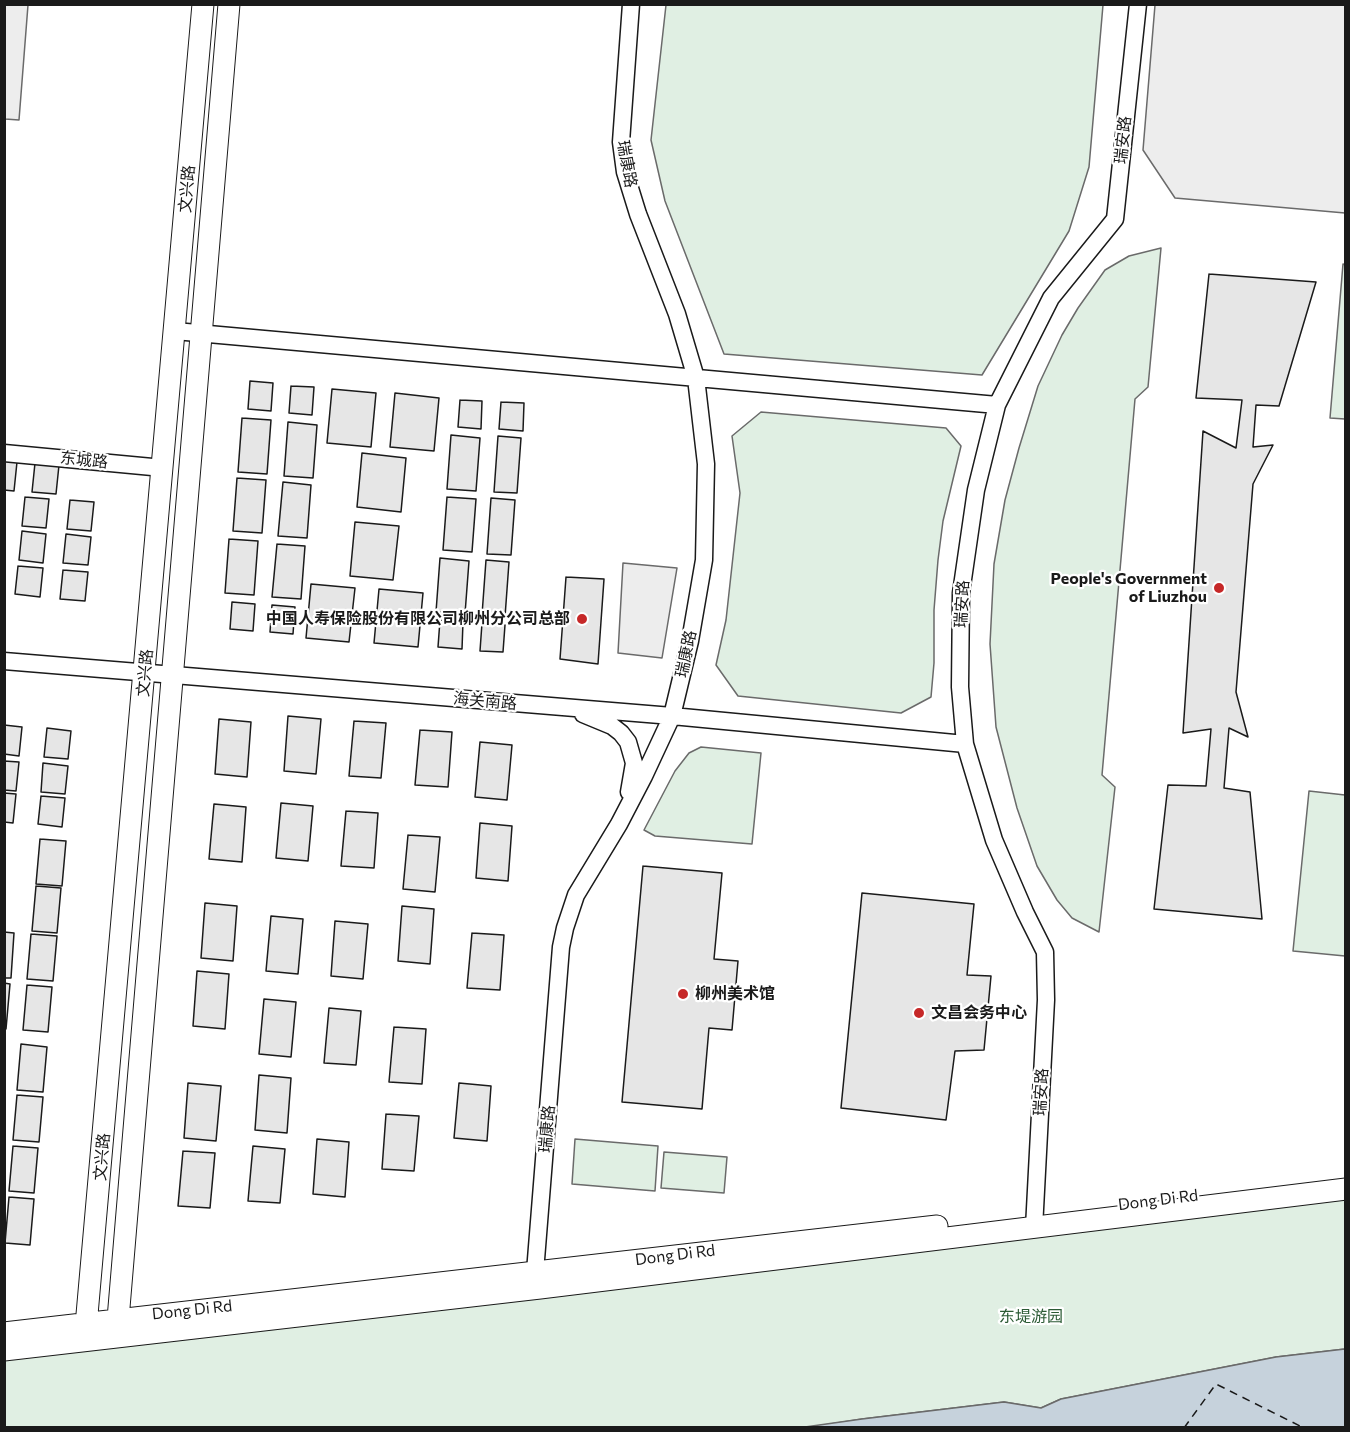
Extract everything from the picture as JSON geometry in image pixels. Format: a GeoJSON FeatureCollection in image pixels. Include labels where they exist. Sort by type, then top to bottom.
{"type":"FeatureCollection","features":[{"type":"Feature","properties":{"kind":"main road","name":"文兴路"},"geometry":{"type":"LineString","coordinates":[[86,1332],[203,4]]}},
{"type":"Feature","properties":{"kind":"main road","name":"文兴路"},"geometry":{"type":"LineString","coordinates":[[117,1328],[229,4]]}},
{"type":"Feature","properties":{"kind":"main road","name":"Dong Di Rd"},"geometry":{"type":"LineString","coordinates":[[1034,1222],[1346,1175]]}},
{"type":"Feature","properties":{"kind":"main road"},"geometry":{"type":"LineString","coordinates":[[4,1350],[86,1332],[117,1328],[1034,1222],[1346,1189]]}},
{"type":"Feature","properties":{"kind":"main road"},"geometry":{"type":"LineString","coordinates":[[4,1333],[86,1332]]}},
{"type":"Feature","properties":{"kind":"street","name":"瑞康路"},"geometry":{"type":"LineString","coordinates":[[537,1280],[561,947],[565,928],[576,895],[619,824],[672,716],[690,641],[704,560],[706,464],[696,378],[677,314],[638,214],[625,172],[621,142],[631,4]]}},
{"type":"Feature","properties":{"kind":"street","name":"瑞安路"},"geometry":{"type":"LineString","coordinates":[[1034,1222],[1046,1000],[1045,952],[994,840],[965,744],[960,687],[961,593],[976,490],[997,405],[1052,298],[1115,219],[1138,4]]}},
{"type":"Feature","properties":{"kind":"street"},"geometry":{"type":"LineString","coordinates":[[175,331],[997,405]]}},
{"type":"Feature","properties":{"kind":"street","name":"东城路"},"geometry":{"type":"LineString","coordinates":[[4,453],[163,468]]}},
{"type":"Feature","properties":{"kind":"street","name":"海关南路"},"geometry":{"type":"LineString","coordinates":[[4,661],[672,716],[965,744]]}},
{"type":"Feature","properties":{"kind":"street"},"geometry":{"type":"LineString","coordinates":[[565,707],[612,726],[628,742],[634,764],[634,775],[619,824]]}},
{"type":"Feature","properties":{"kind":"green space"},"geometry":{"type":"Polygon","coordinates":[[[666,5],[1103,5],[1089,167],[1069,231],[982,375],[724,354],[665,201],[651,140],[666,5]]]}},
{"type":"Feature","properties":{"kind":"green space"},"geometry":{"type":"Polygon","coordinates":[[[1161,248],[1148,387],[1135,399],[1102,775],[1115,787],[1099,932],[1072,918],[1057,900],[1037,866],[1017,808],[996,727],[990,644],[994,564],[1005,500],[1019,448],[1038,386],[1062,335],[1105,270],[1129,256],[1161,248]]]}},
{"type":"Feature","properties":{"kind":"green space"},"geometry":{"type":"Polygon","coordinates":[[[1343,264],[1346,265],[1345,419],[1330,418],[1343,264]]]}},
{"type":"Feature","properties":{"kind":"green space"},"geometry":{"type":"Polygon","coordinates":[[[761,412],[946,428],[961,446],[943,521],[938,560],[931,697],[901,713],[738,696],[716,665],[726,620],[740,493],[732,436],[761,412]]]}},
{"type":"Feature","properties":{"kind":"green space"},"geometry":{"type":"Polygon","coordinates":[[[701,747],[761,753],[752,844],[655,836],[644,830],[675,771],[689,753],[701,747]]]}},
{"type":"Feature","properties":{"kind":"green space"},"geometry":{"type":"Polygon","coordinates":[[[1309,791],[1345,795],[1345,956],[1293,951],[1309,791]]]}},
{"type":"Feature","properties":{"kind":"green space"},"geometry":{"type":"Polygon","coordinates":[[[575,1139],[658,1146],[655,1191],[572,1184],[575,1139]]]}},
{"type":"Feature","properties":{"kind":"green space"},"geometry":{"type":"Polygon","coordinates":[[[664,1152],[727,1157],[724,1193],[661,1188],[664,1152]]]}},
{"type":"Feature","properties":{"kind":"green space","name":"东堤游园"},"geometry":{"type":"Polygon","coordinates":[[[1345,1189],[1345,1349],[1276,1357],[1061,1399],[1041,1408],[1004,1402],[805,1428],[5,1427],[4,1350],[1345,1189]]]}},
{"type":"Feature","properties":{"kind":"shaded area"},"geometry":{"type":"Polygon","coordinates":[[[4,5],[28,5],[19,120],[5,119],[4,5]]]}},
{"type":"Feature","properties":{"kind":"shaded area"},"geometry":{"type":"Polygon","coordinates":[[[1155,5],[1345,5],[1345,213],[1175,198],[1143,150],[1155,5]]]}},
{"type":"Feature","properties":{"kind":"shaded area"},"geometry":{"type":"Polygon","coordinates":[[[623,563],[677,568],[662,658],[618,653],[623,563]]]}},
{"type":"Feature","properties":{"kind":"shaded area"},"geometry":{"type":"Polygon","coordinates":[[[1345,1349],[1345,1427],[805,1427],[1004,1402],[1041,1408],[1061,1399],[1276,1357],[1345,1349]]]}},
{"type":"Feature","properties":{"kind":"building","name":"People's Government of Liuzhou"},"geometry":{"type":"Polygon","coordinates":[[[1209,274],[1316,282],[1279,406],[1256,405],[1253,447],[1273,445],[1253,484],[1236,692],[1248,737],[1229,728],[1224,788],[1250,792],[1262,919],[1154,909],[1168,785],[1206,786],[1211,729],[1183,733],[1203,431],[1236,448],[1242,400],[1196,398],[1209,274]]]}},
{"type":"Feature","properties":{"kind":"building"},"geometry":{"type":"Polygon","coordinates":[[[250,381],[273,383],[271,411],[248,409],[250,381]]]}},
{"type":"Feature","properties":{"kind":"building"},"geometry":{"type":"Polygon","coordinates":[[[291,386],[314,387],[312,415],[289,413],[291,386]]]}},
{"type":"Feature","properties":{"kind":"building"},"geometry":{"type":"Polygon","coordinates":[[[332,389],[376,393],[371,447],[327,443],[332,389]]]}},
{"type":"Feature","properties":{"kind":"building"},"geometry":{"type":"Polygon","coordinates":[[[395,393],[439,398],[434,451],[390,447],[395,393]]]}},
{"type":"Feature","properties":{"kind":"building"},"geometry":{"type":"Polygon","coordinates":[[[460,400],[482,401],[481,429],[458,427],[460,400]]]}},
{"type":"Feature","properties":{"kind":"building"},"geometry":{"type":"Polygon","coordinates":[[[501,402],[524,403],[523,431],[499,429],[501,402]]]}},
{"type":"Feature","properties":{"kind":"building"},"geometry":{"type":"Polygon","coordinates":[[[242,418],[271,420],[267,474],[238,472],[242,418]]]}},
{"type":"Feature","properties":{"kind":"building"},"geometry":{"type":"Polygon","coordinates":[[[288,422],[317,425],[313,478],[284,476],[288,422]]]}},
{"type":"Feature","properties":{"kind":"building"},"geometry":{"type":"Polygon","coordinates":[[[451,435],[480,438],[476,491],[447,489],[451,435]]]}},
{"type":"Feature","properties":{"kind":"building"},"geometry":{"type":"Polygon","coordinates":[[[498,436],[521,438],[517,493],[494,492],[498,436]]]}},
{"type":"Feature","properties":{"kind":"building"},"geometry":{"type":"Polygon","coordinates":[[[362,453],[406,458],[401,512],[357,507],[362,453]]]}},
{"type":"Feature","properties":{"kind":"building"},"geometry":{"type":"Polygon","coordinates":[[[4,461],[17,462],[14,491],[4,490],[4,461]]]}},
{"type":"Feature","properties":{"kind":"building"},"geometry":{"type":"Polygon","coordinates":[[[35,463],[59,465],[56,494],[32,492],[35,463]]]}},
{"type":"Feature","properties":{"kind":"building"},"geometry":{"type":"Polygon","coordinates":[[[237,478],[266,480],[262,533],[233,531],[237,478]]]}},
{"type":"Feature","properties":{"kind":"building"},"geometry":{"type":"Polygon","coordinates":[[[283,482],[311,485],[307,538],[278,536],[283,482]]]}},
{"type":"Feature","properties":{"kind":"building"},"geometry":{"type":"Polygon","coordinates":[[[25,497],[49,499],[46,528],[22,526],[25,497]]]}},
{"type":"Feature","properties":{"kind":"building"},"geometry":{"type":"Polygon","coordinates":[[[447,497],[476,499],[472,552],[443,550],[447,497]]]}},
{"type":"Feature","properties":{"kind":"building"},"geometry":{"type":"Polygon","coordinates":[[[491,498],[515,500],[511,555],[487,554],[491,498]]]}},
{"type":"Feature","properties":{"kind":"building"},"geometry":{"type":"Polygon","coordinates":[[[70,500],[94,502],[91,531],[67,529],[70,500]]]}},
{"type":"Feature","properties":{"kind":"building"},"geometry":{"type":"Polygon","coordinates":[[[355,522],[399,526],[393,580],[350,576],[355,522]]]}},
{"type":"Feature","properties":{"kind":"building"},"geometry":{"type":"Polygon","coordinates":[[[22,531],[46,534],[43,563],[19,560],[22,531]]]}},
{"type":"Feature","properties":{"kind":"building"},"geometry":{"type":"Polygon","coordinates":[[[66,534],[91,537],[88,565],[63,563],[66,534]]]}},
{"type":"Feature","properties":{"kind":"building"},"geometry":{"type":"Polygon","coordinates":[[[229,539],[258,541],[254,595],[225,593],[229,539]]]}},
{"type":"Feature","properties":{"kind":"building"},"geometry":{"type":"Polygon","coordinates":[[[277,544],[305,546],[301,599],[272,597],[277,544]]]}},
{"type":"Feature","properties":{"kind":"building"},"geometry":{"type":"Polygon","coordinates":[[[440,558],[469,561],[465,614],[436,612],[440,558]]]}},
{"type":"Feature","properties":{"kind":"building"},"geometry":{"type":"Polygon","coordinates":[[[486,560],[509,562],[505,617],[482,615],[486,560]]]}},
{"type":"Feature","properties":{"kind":"building"},"geometry":{"type":"Polygon","coordinates":[[[18,566],[43,568],[40,597],[15,594],[18,566]]]}},
{"type":"Feature","properties":{"kind":"building"},"geometry":{"type":"Polygon","coordinates":[[[63,570],[88,572],[85,601],[60,599],[63,570]]]}},
{"type":"Feature","properties":{"kind":"building","name":"中国人寿保险股份有限公司柳州分公司总部"},"geometry":{"type":"Polygon","coordinates":[[[566,577],[604,579],[598,664],[560,659],[566,577]]]}},
{"type":"Feature","properties":{"kind":"building"},"geometry":{"type":"Polygon","coordinates":[[[311,584],[355,588],[349,642],[306,638],[311,584]]]}},
{"type":"Feature","properties":{"kind":"building"},"geometry":{"type":"Polygon","coordinates":[[[379,589],[423,593],[418,647],[374,643],[379,589]]]}},
{"type":"Feature","properties":{"kind":"building"},"geometry":{"type":"Polygon","coordinates":[[[232,602],[255,604],[253,631],[230,629],[232,602]]]}},
{"type":"Feature","properties":{"kind":"building"},"geometry":{"type":"Polygon","coordinates":[[[272,605],[295,607],[293,634],[270,632],[272,605]]]}},
{"type":"Feature","properties":{"kind":"building"},"geometry":{"type":"Polygon","coordinates":[[[440,620],[463,622],[462,649],[438,647],[440,620]]]}},
{"type":"Feature","properties":{"kind":"building"},"geometry":{"type":"Polygon","coordinates":[[[482,623],[505,625],[503,652],[480,651],[482,623]]]}},
{"type":"Feature","properties":{"kind":"building"},"geometry":{"type":"Polygon","coordinates":[[[288,716],[321,719],[316,774],[284,771],[288,716]]]}},
{"type":"Feature","properties":{"kind":"building"},"geometry":{"type":"Polygon","coordinates":[[[219,719],[251,722],[247,777],[215,774],[219,719]]]}},
{"type":"Feature","properties":{"kind":"building"},"geometry":{"type":"Polygon","coordinates":[[[354,721],[386,723],[381,778],[349,776],[354,721]]]}},
{"type":"Feature","properties":{"kind":"building"},"geometry":{"type":"Polygon","coordinates":[[[4,725],[22,727],[19,756],[4,754],[4,725]]]}},
{"type":"Feature","properties":{"kind":"building"},"geometry":{"type":"Polygon","coordinates":[[[47,728],[71,731],[68,759],[44,757],[47,728]]]}},
{"type":"Feature","properties":{"kind":"building"},"geometry":{"type":"Polygon","coordinates":[[[420,730],[452,732],[448,787],[415,785],[420,730]]]}},
{"type":"Feature","properties":{"kind":"building"},"geometry":{"type":"Polygon","coordinates":[[[480,742],[512,745],[507,800],[475,797],[480,742]]]}},
{"type":"Feature","properties":{"kind":"building"},"geometry":{"type":"Polygon","coordinates":[[[4,761],[19,762],[16,791],[4,790],[4,761]]]}},
{"type":"Feature","properties":{"kind":"building"},"geometry":{"type":"Polygon","coordinates":[[[43,763],[68,766],[65,794],[41,792],[43,763]]]}},
{"type":"Feature","properties":{"kind":"building"},"geometry":{"type":"Polygon","coordinates":[[[4,793],[16,794],[13,823],[4,822],[4,793]]]}},
{"type":"Feature","properties":{"kind":"building"},"geometry":{"type":"Polygon","coordinates":[[[41,796],[65,798],[62,827],[38,824],[41,796]]]}},
{"type":"Feature","properties":{"kind":"building"},"geometry":{"type":"Polygon","coordinates":[[[281,803],[313,806],[308,861],[276,858],[281,803]]]}},
{"type":"Feature","properties":{"kind":"building"},"geometry":{"type":"Polygon","coordinates":[[[214,804],[246,807],[242,862],[209,859],[214,804]]]}},
{"type":"Feature","properties":{"kind":"building"},"geometry":{"type":"Polygon","coordinates":[[[346,811],[378,813],[374,868],[341,866],[346,811]]]}},
{"type":"Feature","properties":{"kind":"building"},"geometry":{"type":"Polygon","coordinates":[[[480,823],[512,826],[508,881],[476,878],[480,823]]]}},
{"type":"Feature","properties":{"kind":"building"},"geometry":{"type":"Polygon","coordinates":[[[408,835],[440,837],[435,892],[403,889],[408,835]]]}},
{"type":"Feature","properties":{"kind":"building"},"geometry":{"type":"Polygon","coordinates":[[[40,839],[66,841],[62,886],[36,884],[40,839]]]}},
{"type":"Feature","properties":{"kind":"building","name":"柳州美术馆"},"geometry":{"type":"Polygon","coordinates":[[[643,866],[722,873],[714,959],[738,961],[732,1030],[709,1028],[702,1109],[622,1102],[643,866]]]}},
{"type":"Feature","properties":{"kind":"building"},"geometry":{"type":"Polygon","coordinates":[[[36,886],[61,888],[57,933],[32,931],[36,886]]]}},
{"type":"Feature","properties":{"kind":"building","name":"文昌会务中心"},"geometry":{"type":"Polygon","coordinates":[[[862,893],[974,904],[967,975],[991,976],[984,1050],[955,1051],[946,1120],[841,1108],[862,893]]]}},
{"type":"Feature","properties":{"kind":"building"},"geometry":{"type":"Polygon","coordinates":[[[205,903],[237,906],[233,961],[201,958],[205,903]]]}},
{"type":"Feature","properties":{"kind":"building"},"geometry":{"type":"Polygon","coordinates":[[[402,906],[434,909],[430,964],[398,961],[402,906]]]}},
{"type":"Feature","properties":{"kind":"building"},"geometry":{"type":"Polygon","coordinates":[[[271,916],[303,919],[298,974],[266,971],[271,916]]]}},
{"type":"Feature","properties":{"kind":"building"},"geometry":{"type":"Polygon","coordinates":[[[335,921],[368,924],[363,979],[331,976],[335,921]]]}},
{"type":"Feature","properties":{"kind":"building"},"geometry":{"type":"Polygon","coordinates":[[[4,932],[14,933],[11,978],[4,978],[4,932]]]}},
{"type":"Feature","properties":{"kind":"building"},"geometry":{"type":"Polygon","coordinates":[[[472,933],[504,935],[500,990],[467,988],[472,933]]]}},
{"type":"Feature","properties":{"kind":"building"},"geometry":{"type":"Polygon","coordinates":[[[31,934],[57,936],[53,981],[27,979],[31,934]]]}},
{"type":"Feature","properties":{"kind":"building"},"geometry":{"type":"Polygon","coordinates":[[[197,971],[229,974],[225,1029],[193,1026],[197,971]]]}},
{"type":"Feature","properties":{"kind":"building"},"geometry":{"type":"Polygon","coordinates":[[[4,983],[10,984],[6,1029],[4,1029],[4,983]]]}},
{"type":"Feature","properties":{"kind":"building"},"geometry":{"type":"Polygon","coordinates":[[[27,985],[52,987],[48,1032],[23,1030],[27,985]]]}},
{"type":"Feature","properties":{"kind":"building"},"geometry":{"type":"Polygon","coordinates":[[[264,999],[296,1002],[291,1057],[259,1054],[264,999]]]}},
{"type":"Feature","properties":{"kind":"building"},"geometry":{"type":"Polygon","coordinates":[[[329,1008],[361,1011],[356,1065],[324,1063],[329,1008]]]}},
{"type":"Feature","properties":{"kind":"building"},"geometry":{"type":"Polygon","coordinates":[[[394,1027],[426,1029],[422,1084],[389,1082],[394,1027]]]}},
{"type":"Feature","properties":{"kind":"building"},"geometry":{"type":"Polygon","coordinates":[[[21,1044],[47,1047],[43,1092],[17,1090],[21,1044]]]}},
{"type":"Feature","properties":{"kind":"building"},"geometry":{"type":"Polygon","coordinates":[[[259,1075],[291,1078],[287,1133],[255,1130],[259,1075]]]}},
{"type":"Feature","properties":{"kind":"building"},"geometry":{"type":"Polygon","coordinates":[[[188,1083],[221,1086],[216,1141],[184,1138],[188,1083]]]}},
{"type":"Feature","properties":{"kind":"building"},"geometry":{"type":"Polygon","coordinates":[[[459,1083],[491,1086],[487,1141],[454,1138],[459,1083]]]}},
{"type":"Feature","properties":{"kind":"building"},"geometry":{"type":"Polygon","coordinates":[[[17,1095],[43,1097],[39,1142],[13,1140],[17,1095]]]}},
{"type":"Feature","properties":{"kind":"building"},"geometry":{"type":"Polygon","coordinates":[[[386,1114],[419,1116],[414,1171],[382,1169],[386,1114]]]}},
{"type":"Feature","properties":{"kind":"building"},"geometry":{"type":"Polygon","coordinates":[[[317,1139],[349,1142],[345,1197],[313,1194],[317,1139]]]}},
{"type":"Feature","properties":{"kind":"building"},"geometry":{"type":"Polygon","coordinates":[[[13,1146],[38,1148],[34,1193],[9,1191],[13,1146]]]}},
{"type":"Feature","properties":{"kind":"building"},"geometry":{"type":"Polygon","coordinates":[[[253,1146],[285,1149],[280,1203],[248,1201],[253,1146]]]}},
{"type":"Feature","properties":{"kind":"building"},"geometry":{"type":"Polygon","coordinates":[[[183,1151],[215,1153],[210,1208],[178,1206],[183,1151]]]}},
{"type":"Feature","properties":{"kind":"building"},"geometry":{"type":"Polygon","coordinates":[[[9,1197],[34,1199],[30,1245],[5,1243],[9,1197]]]}},
{"type":"Feature","properties":{"kind":"ferry route"},"geometry":{"type":"LineString","coordinates":[[1184,1428],[1216,1384],[1304,1428]]}},
{"type":"Feature","properties":{"kind":"place","name":"People's Government of Liuzhou"},"geometry":{"type":"Point","coordinates":[1219,588]}},
{"type":"Feature","properties":{"kind":"place","name":"中国人寿保险股份有限公司柳州分公司总部"},"geometry":{"type":"Point","coordinates":[582,619]}},
{"type":"Feature","properties":{"kind":"place","name":"柳州美术馆"},"geometry":{"type":"Point","coordinates":[683,994]}},
{"type":"Feature","properties":{"kind":"place","name":"文昌会务中心"},"geometry":{"type":"Point","coordinates":[919,1013]}}]}
